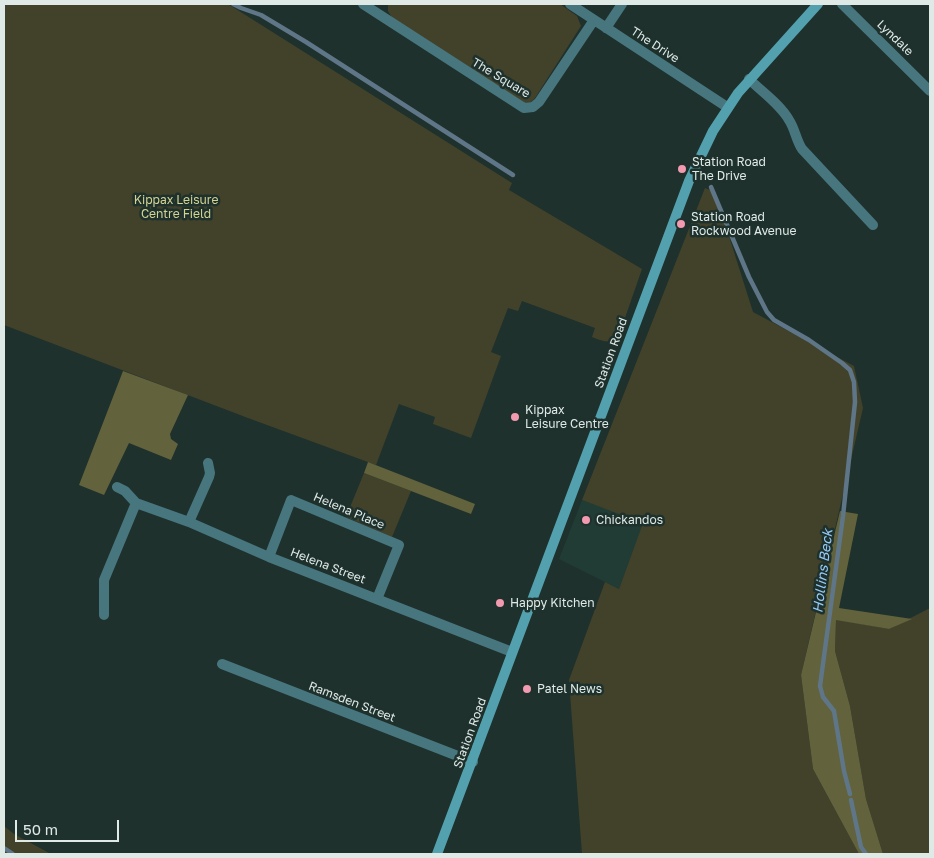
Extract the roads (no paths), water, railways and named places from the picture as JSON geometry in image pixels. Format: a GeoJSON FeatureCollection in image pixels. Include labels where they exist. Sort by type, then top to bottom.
{"type":"FeatureCollection","features":[{"type":"Feature","properties":{"kind":"street"},"geometry":{"type":"LineString","coordinates":[[363,4],[378,8]]}},
{"type":"Feature","properties":{"kind":"street","name":"The Drive"},"geometry":{"type":"LineString","coordinates":[[570,4],[727,107]]}},
{"type":"Feature","properties":{"kind":"street"},"geometry":{"type":"LineString","coordinates":[[606,28],[622,4]]}},
{"type":"Feature","properties":{"kind":"street","name":"Station Road"},"geometry":{"type":"LineString","coordinates":[[437,854],[689,181],[727,107],[749,79],[818,4]]}},
{"type":"Feature","properties":{"kind":"street","name":"Lyndale"},"geometry":{"type":"LineString","coordinates":[[842,4],[930,91]]}},
{"type":"Feature","properties":{"kind":"street","name":"The Square"},"geometry":{"type":"LineString","coordinates":[[378,8],[520,106],[528,108],[539,102],[594,20]]}},
{"type":"Feature","properties":{"kind":"street"},"geometry":{"type":"LineString","coordinates":[[749,79],[784,112],[802,149],[873,224]]}},
{"type":"Feature","properties":{"kind":"street"},"geometry":{"type":"LineString","coordinates":[[189,522],[209,477],[208,463]]}},
{"type":"Feature","properties":{"kind":"street"},"geometry":{"type":"LineString","coordinates":[[104,615],[104,580],[136,503],[125,491],[117,487]]}},
{"type":"Feature","properties":{"kind":"street","name":"Helena Place"},"geometry":{"type":"LineString","coordinates":[[270,556],[291,500],[399,545],[377,599]]}},
{"type":"Feature","properties":{"kind":"street","name":"Helena Street"},"geometry":{"type":"LineString","coordinates":[[136,503],[189,522],[512,652]]}},
{"type":"Feature","properties":{"kind":"street","name":"Ramsden Street"},"geometry":{"type":"LineString","coordinates":[[222,664],[473,762]]}},
{"type":"Feature","properties":{"kind":"waterway"},"geometry":{"type":"LineString","coordinates":[[233,4],[261,15],[306,42],[513,175]]}},
{"type":"Feature","properties":{"kind":"waterway","name":"Hollins Beck"},"geometry":{"type":"LineString","coordinates":[[711,187],[749,277],[767,312],[774,320],[809,340],[842,363],[850,370],[854,382],[855,402],[843,516],[820,686],[823,697],[834,711],[844,771],[850,794]]}},
{"type":"Feature","properties":{"kind":"waterway","name":"Hollins Beck"},"geometry":{"type":"LineString","coordinates":[[851,800],[861,847],[866,854]]}},
{"type":"Feature","properties":{"kind":"waterway"},"geometry":{"type":"LineString","coordinates":[[4,848],[13,854]]}},
{"type":"Feature","properties":{"kind":"place","name":"Station Road The Drive"},"geometry":{"type":"Point","coordinates":[682,169]}},
{"type":"Feature","properties":{"kind":"place","name":"Station Road Rockwood Avenue"},"geometry":{"type":"Point","coordinates":[681,224]}},
{"type":"Feature","properties":{"kind":"place","name":"Kippax Leisure Centre"},"geometry":{"type":"Point","coordinates":[515,417]}},
{"type":"Feature","properties":{"kind":"place","name":"Chickandos"},"geometry":{"type":"Point","coordinates":[586,520]}},
{"type":"Feature","properties":{"kind":"place","name":"Happy Kitchen"},"geometry":{"type":"Point","coordinates":[500,603]}},
{"type":"Feature","properties":{"kind":"place","name":"Patel News"},"geometry":{"type":"Point","coordinates":[527,689]}},
{"type":"Feature","properties":{"kind":"park label","name":"Kippax Leisure Centre Field"},"geometry":{"type":"Point","coordinates":[176,207]}}]}
